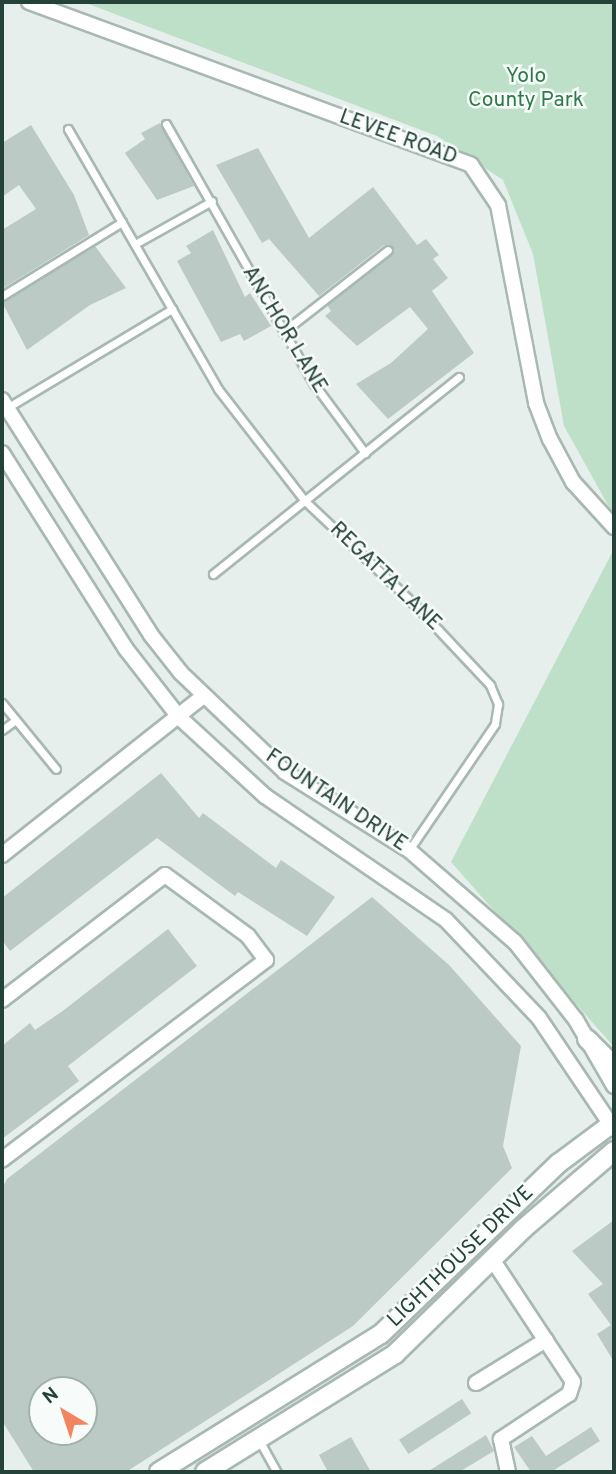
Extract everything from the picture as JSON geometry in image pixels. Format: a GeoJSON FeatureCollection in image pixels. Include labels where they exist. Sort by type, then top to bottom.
{"type":"FeatureCollection","features":[{"type":"Feature","properties":{"kind":"street","name":"LEVEE ROAD"},"geometry":{"type":"LineString","coordinates":[[29,2],[471,165],[498,205],[536,403],[550,439],[573,482],[614,527]]}},
{"type":"Feature","properties":{"kind":"street","name":"FOUNTAIN DRIVE"},"geometry":{"type":"LineString","coordinates":[[3,406],[151,635],[202,697],[285,772],[409,850],[514,942],[587,1039],[614,1086]]}},
{"type":"Feature","properties":{"kind":"street","name":"FOUNTAIN DRIVE"},"geometry":{"type":"LineString","coordinates":[[2,453],[126,649],[179,717],[265,796],[446,920],[539,1018],[612,1126]]}},
{"type":"Feature","properties":{"kind":"street"},"geometry":{"type":"LineString","coordinates":[[2,855],[202,697]]}},
{"type":"Feature","properties":{"kind":"street"},"geometry":{"type":"LineString","coordinates":[[2,1000],[165,875],[248,936],[266,960],[2,1160]]}},
{"type":"Feature","properties":{"kind":"street"},"geometry":{"type":"LineString","coordinates":[[587,1039],[614,1066]]}},
{"type":"Feature","properties":{"kind":"street","name":"LIGHTHOUSE DRIVE"},"geometry":{"type":"LineString","coordinates":[[159,1472],[381,1335],[515,1203],[612,1126]]}},
{"type":"Feature","properties":{"kind":"street","name":"LIGHTHOUSE DRIVE"},"geometry":{"type":"LineString","coordinates":[[205,1472],[395,1354],[492,1259],[614,1151]]}},
{"type":"Feature","properties":{"kind":"street"},"geometry":{"type":"LineString","coordinates":[[492,1259],[573,1382],[569,1394],[502,1439],[508,1472]]}},
{"type":"Feature","properties":{"kind":"street"},"geometry":{"type":"LineString","coordinates":[[476,1383],[546,1340]]}},
{"type":"Feature","properties":{"kind":"lane","name":"ANCHOR LANE"},"geometry":{"type":"LineString","coordinates":[[166,124],[212,201],[283,332],[365,453]]}},
{"type":"Feature","properties":{"kind":"lane","name":"REGATTA LANE"},"geometry":{"type":"LineString","coordinates":[[68,128],[218,389],[304,500],[464,654],[498,704],[495,724],[409,850]]}},
{"type":"Feature","properties":{"kind":"lane"},"geometry":{"type":"LineString","coordinates":[[135,244],[212,201]]}},
{"type":"Feature","properties":{"kind":"lane"},"geometry":{"type":"LineString","coordinates":[[2,296],[122,222]]}},
{"type":"Feature","properties":{"kind":"lane"},"geometry":{"type":"LineString","coordinates":[[283,332],[388,250]]}},
{"type":"Feature","properties":{"kind":"lane"},"geometry":{"type":"LineString","coordinates":[[3,406],[172,309]]}},
{"type":"Feature","properties":{"kind":"lane"},"geometry":{"type":"LineString","coordinates":[[213,574],[459,377]]}},
{"type":"Feature","properties":{"kind":"lane"},"geometry":{"type":"LineString","coordinates":[[2,703],[56,769]]}},
{"type":"Feature","properties":{"kind":"lane"},"geometry":{"type":"LineString","coordinates":[[2,730],[16,720]]}},
{"type":"Feature","properties":{"kind":"lane"},"geometry":{"type":"LineString","coordinates":[[259,1440],[277,1472]]}},
{"type":"Feature","properties":{"kind":"green space","name":"Yolo County Park"},"geometry":{"type":"Polygon","coordinates":[[[83,2],[614,2],[614,516],[564,426],[533,254],[503,180],[437,136],[83,2]]]}},
{"type":"Feature","properties":{"kind":"green space"},"geometry":{"type":"Polygon","coordinates":[[[614,549],[614,1047],[451,862],[614,549]]]}},
{"type":"Feature","properties":{"kind":"building"},"geometry":{"type":"Polygon","coordinates":[[[160,123],[194,186],[157,200],[125,153],[145,139],[141,133],[160,123]]]}},
{"type":"Feature","properties":{"kind":"building"},"geometry":{"type":"Polygon","coordinates":[[[31,125],[74,195],[89,235],[2,289],[2,230],[36,209],[19,185],[2,197],[2,143],[31,125]]]}},
{"type":"Feature","properties":{"kind":"building"},"geometry":{"type":"Polygon","coordinates":[[[258,148],[309,238],[373,187],[417,245],[426,239],[439,255],[433,259],[448,278],[432,291],[474,353],[388,419],[356,384],[391,363],[428,329],[410,307],[357,346],[325,316],[331,311],[327,305],[392,255],[393,247],[384,245],[319,296],[269,239],[262,243],[216,165],[258,148]]]}},
{"type":"Feature","properties":{"kind":"building"},"geometry":{"type":"Polygon","coordinates":[[[213,230],[245,297],[250,293],[271,326],[244,341],[240,334],[221,342],[177,261],[191,253],[186,246],[213,230]]]}},
{"type":"Feature","properties":{"kind":"building"},"geometry":{"type":"Polygon","coordinates":[[[95,246],[126,288],[90,305],[27,350],[2,302],[95,246]]]}},
{"type":"Feature","properties":{"kind":"building"},"geometry":{"type":"Polygon","coordinates":[[[161,773],[199,818],[203,813],[276,868],[281,860],[335,897],[307,936],[238,892],[235,896],[157,838],[10,951],[2,940],[2,898],[161,773]]]}},
{"type":"Feature","properties":{"kind":"building"},"geometry":{"type":"Polygon","coordinates":[[[372,897],[449,965],[521,1046],[503,1146],[512,1168],[353,1326],[126,1472],[34,1472],[2,1421],[2,1188],[7,1179],[372,897]]]}},
{"type":"Feature","properties":{"kind":"building"},"geometry":{"type":"Polygon","coordinates":[[[168,929],[197,966],[68,1066],[79,1081],[2,1139],[2,1046],[30,1023],[35,1030],[64,1010],[168,929]]]}},
{"type":"Feature","properties":{"kind":"building"},"geometry":{"type":"Polygon","coordinates":[[[614,1220],[614,1362],[597,1334],[611,1325],[588,1294],[603,1284],[572,1251],[614,1220]]]}},
{"type":"Feature","properties":{"kind":"building"},"geometry":{"type":"Polygon","coordinates":[[[462,1399],[471,1413],[408,1454],[399,1440],[462,1399]]]}},
{"type":"Feature","properties":{"kind":"building"},"geometry":{"type":"Polygon","coordinates":[[[591,1427],[600,1441],[551,1472],[531,1472],[514,1447],[532,1436],[546,1456],[591,1427]]]}},
{"type":"Feature","properties":{"kind":"building"},"geometry":{"type":"Polygon","coordinates":[[[486,1435],[494,1451],[459,1472],[427,1472],[486,1435]]]}},
{"type":"Feature","properties":{"kind":"building"},"geometry":{"type":"Polygon","coordinates":[[[351,1437],[371,1472],[328,1472],[319,1455],[351,1437]]]}}]}
